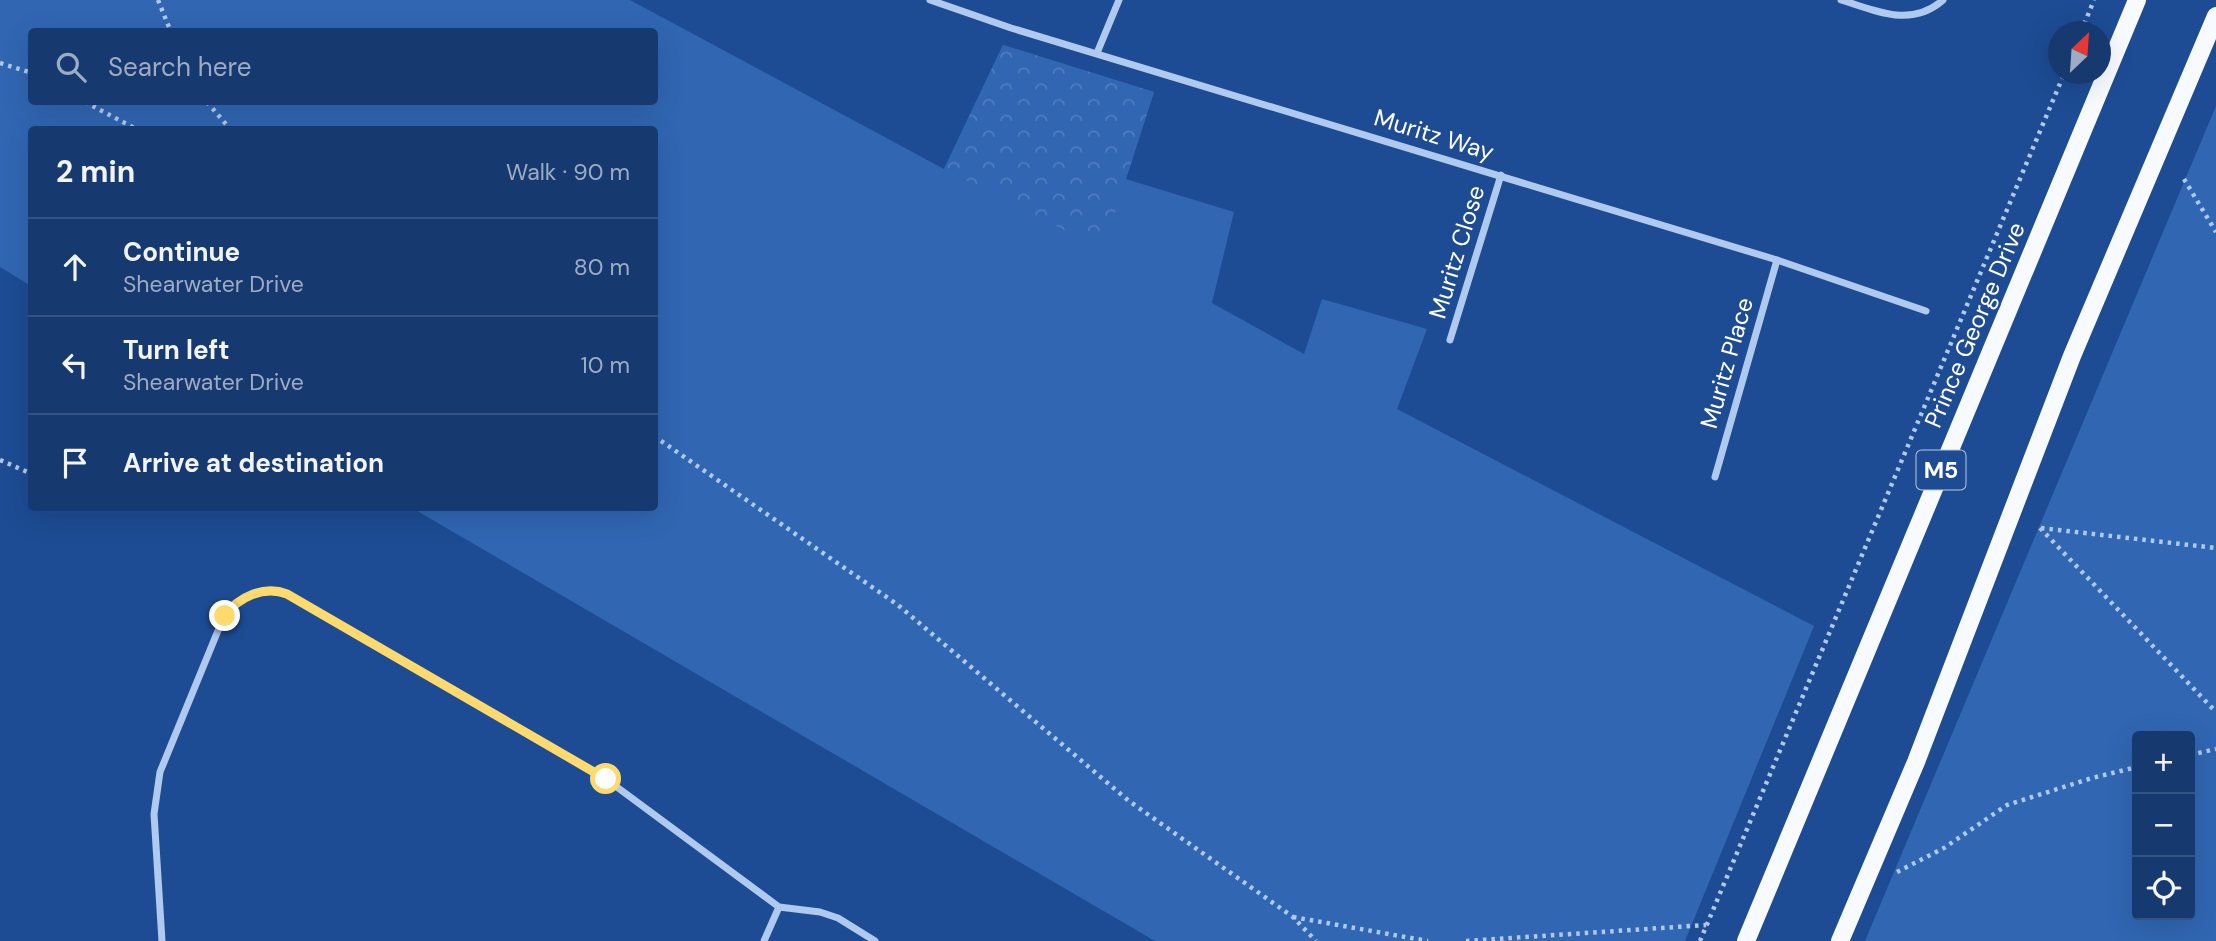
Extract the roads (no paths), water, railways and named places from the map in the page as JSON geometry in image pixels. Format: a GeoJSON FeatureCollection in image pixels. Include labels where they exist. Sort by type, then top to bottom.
{"type":"FeatureCollection","features":[{"type":"Feature","properties":{"kind":"main road","name":"Prince George Drive"},"geometry":{"type":"LineString","coordinates":[[1746,941],[2137,0]]}},
{"type":"Feature","properties":{"kind":"main road"},"geometry":{"type":"LineString","coordinates":[[1840,941],[1916,762],[2072,356],[2216,16]]}},
{"type":"Feature","properties":{"kind":"street","name":"Muritz Way"},"geometry":{"type":"LineString","coordinates":[[930,0],[1777,260],[1926,311]]}},
{"type":"Feature","properties":{"kind":"street"},"geometry":{"type":"LineString","coordinates":[[1097,53],[1119,0]]}},
{"type":"Feature","properties":{"kind":"street"},"geometry":{"type":"LineString","coordinates":[[1841,0],[1894,16],[1913,16],[1927,13],[1943,0]]}},
{"type":"Feature","properties":{"kind":"street","name":"Muritz Close"},"geometry":{"type":"LineString","coordinates":[[1450,340],[1501,175]]}},
{"type":"Feature","properties":{"kind":"street","name":"Muritz Place"},"geometry":{"type":"LineString","coordinates":[[1715,477],[1777,260]]}},
{"type":"Feature","properties":{"kind":"street"},"geometry":{"type":"LineString","coordinates":[[162,941],[154,814],[160,772],[225,616],[230,608],[251,595],[271,590],[287,594],[606,779],[779,907],[820,912],[838,918],[875,941]]}},
{"type":"Feature","properties":{"kind":"street"},"geometry":{"type":"LineString","coordinates":[[764,941],[779,907]]}}]}
